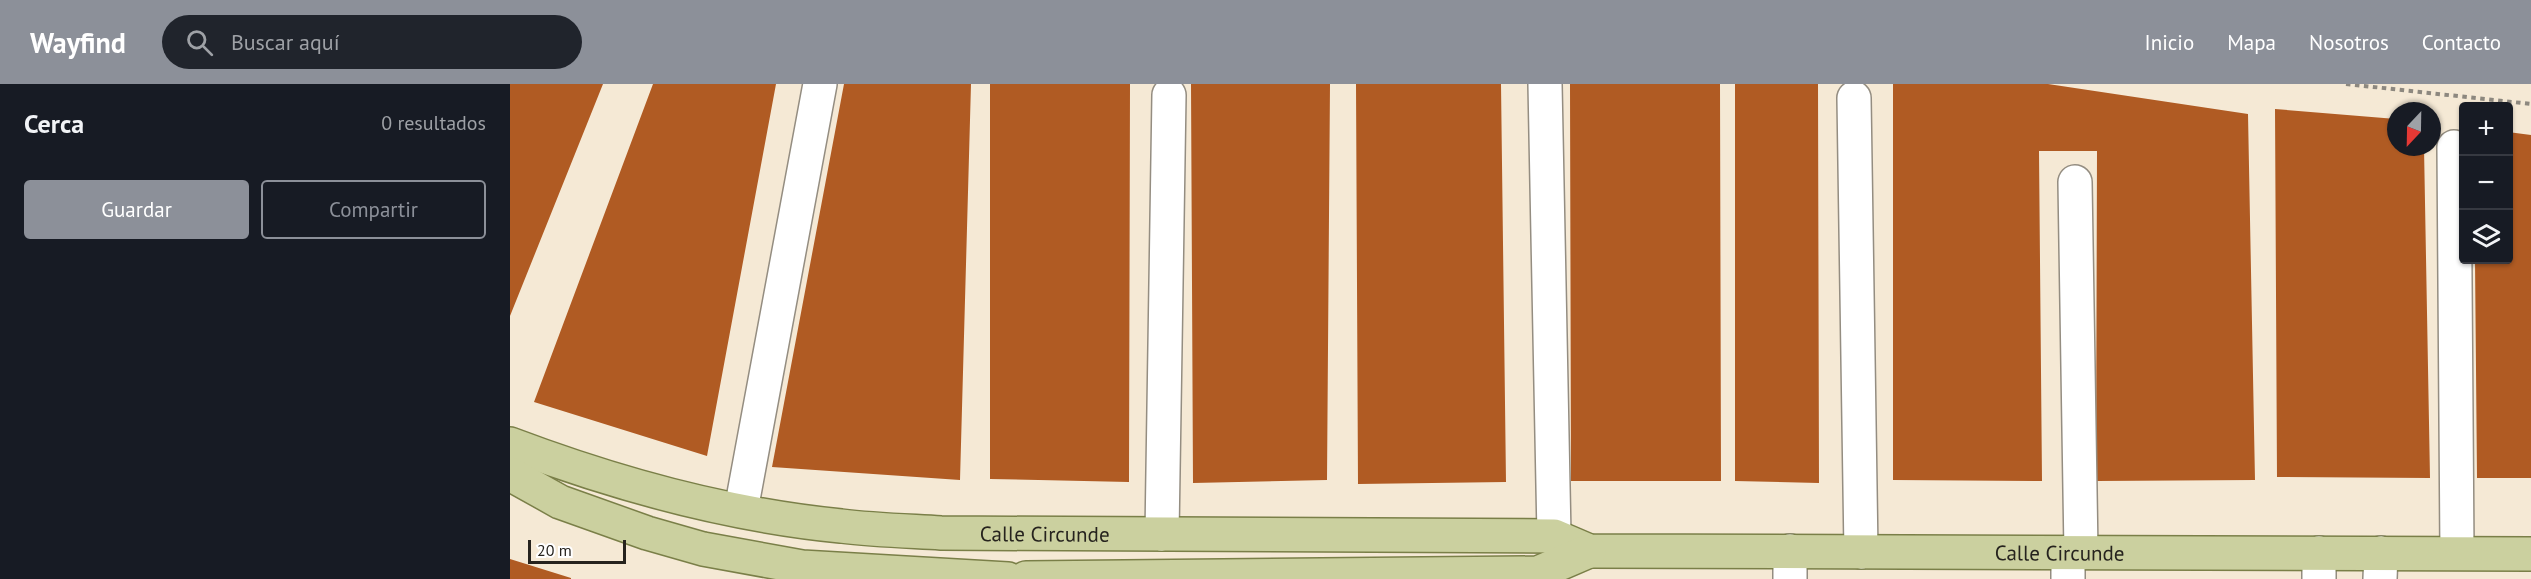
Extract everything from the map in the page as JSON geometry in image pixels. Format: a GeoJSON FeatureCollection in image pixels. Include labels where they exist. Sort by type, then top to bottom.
{"type":"FeatureCollection","features":[{"type":"Feature","properties":{"kind":"main road","name":"Calle Circunde"},"geometry":{"type":"LineString","coordinates":[[510,444],[638,487],[741,510],[818,523],[941,533],[1554,536],[1589,551],[1790,565],[1861,552],[2073,561],[2319,566],[2380,566],[2457,554],[2531,554]]}},
{"type":"Feature","properties":{"kind":"main road","name":"Calle Circunde"},"geometry":{"type":"LineString","coordinates":[[510,474],[560,502],[647,533],[703,549],[802,567],[1091,579],[1538,573],[1589,551]]}},
{"type":"Feature","properties":{"kind":"main road"},"geometry":{"type":"LineString","coordinates":[[818,523],[857,547],[875,552],[1018,554],[1031,559],[1032,578],[1078,557],[1209,553],[1237,548],[1272,534]]}},
{"type":"Feature","properties":{"kind":"lane"},"geometry":{"type":"LineString","coordinates":[[741,510],[820,84]]}},
{"type":"Feature","properties":{"kind":"lane"},"geometry":{"type":"LineString","coordinates":[[1545,84],[1554,536]]}},
{"type":"Feature","properties":{"kind":"lane"},"geometry":{"type":"LineString","coordinates":[[1162,534],[1168,96]]}},
{"type":"Feature","properties":{"kind":"lane"},"geometry":{"type":"LineString","coordinates":[[1854,98],[1861,552]]}},
{"type":"Feature","properties":{"kind":"lane"},"geometry":{"type":"LineString","coordinates":[[2454,147],[2457,554]]}},
{"type":"Feature","properties":{"kind":"lane"},"geometry":{"type":"LineString","coordinates":[[2073,561],[2075,182]]}},
{"type":"Feature","properties":{"kind":"path"},"geometry":{"type":"LineString","coordinates":[[2346,84],[2531,104]]}},
{"type":"Feature","properties":{"kind":"shaded area"},"geometry":{"type":"Polygon","coordinates":[[[510,84],[2531,84],[2531,579],[510,579],[510,84]]]}},
{"type":"Feature","properties":{"kind":"building"},"geometry":{"type":"Polygon","coordinates":[[[510,84],[603,84],[510,316],[510,84]]]}},
{"type":"Feature","properties":{"kind":"building"},"geometry":{"type":"Polygon","coordinates":[[[653,84],[776,84],[707,456],[534,402],[653,84]]]}},
{"type":"Feature","properties":{"kind":"building"},"geometry":{"type":"Polygon","coordinates":[[[844,84],[971,84],[960,480],[772,467],[844,84]]]}},
{"type":"Feature","properties":{"kind":"building"},"geometry":{"type":"Polygon","coordinates":[[[990,84],[1130,84],[1129,482],[990,479],[990,84]]]}},
{"type":"Feature","properties":{"kind":"building"},"geometry":{"type":"Polygon","coordinates":[[[1191,84],[1330,84],[1327,480],[1193,483],[1191,84]]]}},
{"type":"Feature","properties":{"kind":"building"},"geometry":{"type":"Polygon","coordinates":[[[1356,84],[1501,84],[1506,482],[1358,484],[1356,84]]]}},
{"type":"Feature","properties":{"kind":"building"},"geometry":{"type":"Polygon","coordinates":[[[1570,84],[1720,84],[1721,481],[1571,481],[1570,84]]]}},
{"type":"Feature","properties":{"kind":"building"},"geometry":{"type":"Polygon","coordinates":[[[1735,84],[1818,84],[1819,483],[1735,481],[1735,84]]]}},
{"type":"Feature","properties":{"kind":"building"},"geometry":{"type":"Polygon","coordinates":[[[1893,84],[2048,84],[2248,114],[2255,480],[2096,481],[2097,151],[2039,151],[2042,481],[1893,480],[1893,84]]]}},
{"type":"Feature","properties":{"kind":"building"},"geometry":{"type":"Polygon","coordinates":[[[2275,109],[2387,118],[2387,156],[2424,156],[2430,478],[2277,477],[2275,109]]]}},
{"type":"Feature","properties":{"kind":"building"},"geometry":{"type":"Polygon","coordinates":[[[2513,133],[2531,135],[2531,478],[2477,478],[2475,264],[2513,264],[2513,133]]]}},
{"type":"Feature","properties":{"kind":"building"},"geometry":{"type":"Polygon","coordinates":[[[510,559],[571,578],[571,579],[510,579],[510,559]]]}}]}
